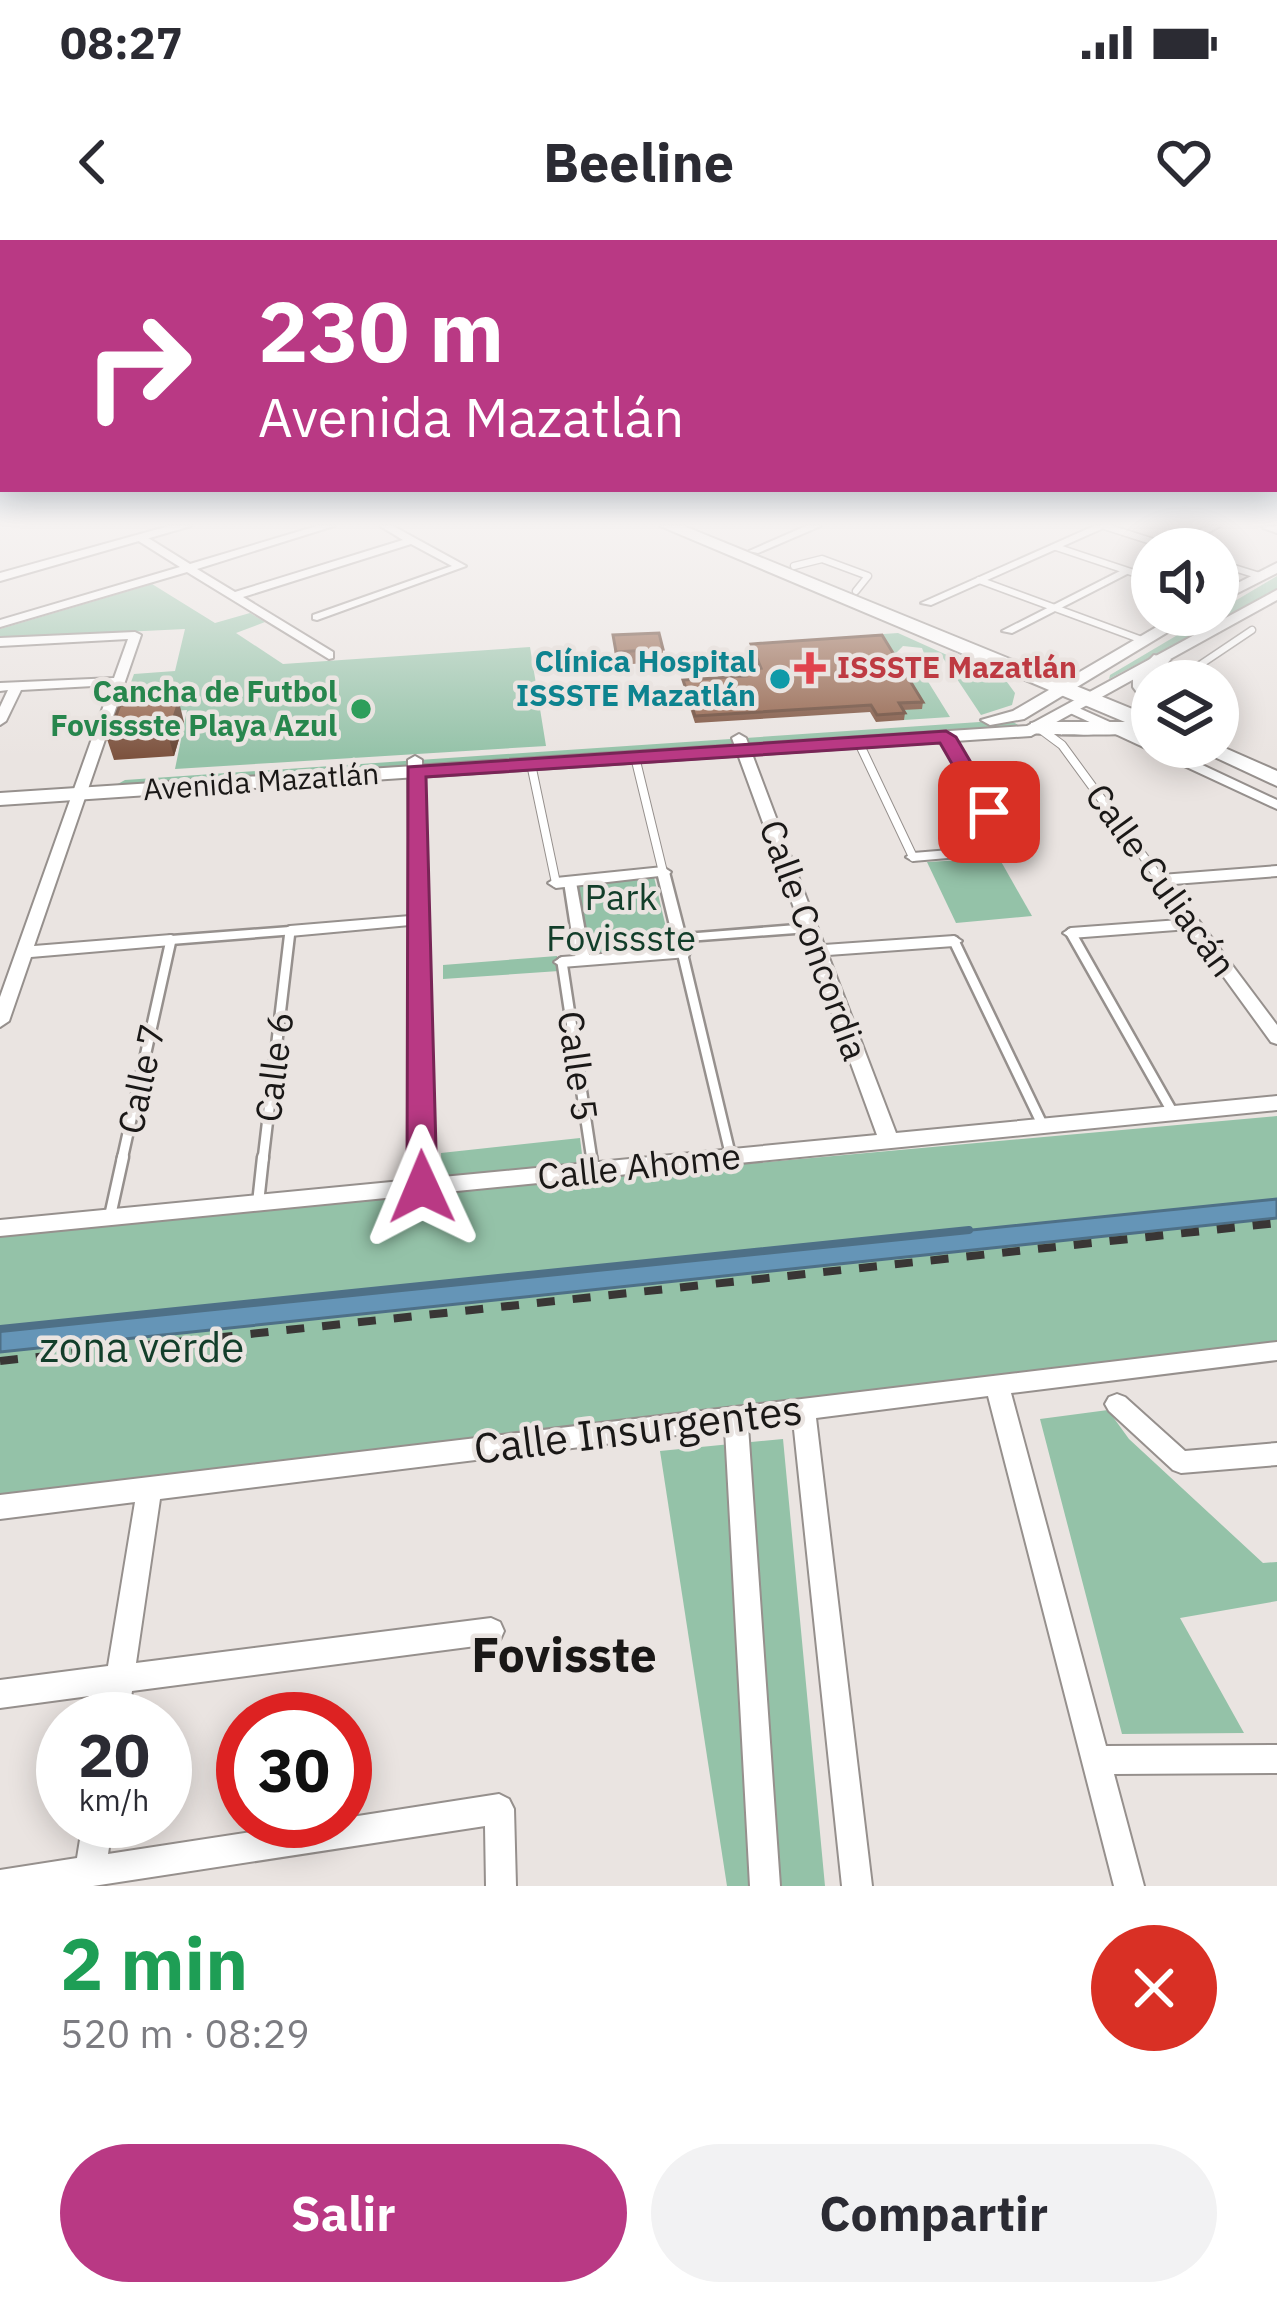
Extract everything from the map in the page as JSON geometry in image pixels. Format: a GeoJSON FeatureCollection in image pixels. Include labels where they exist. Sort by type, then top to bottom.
{"type":"FeatureCollection","features":[{"type":"Feature","properties":{"kind":"main road"},"geometry":{"type":"LineString","coordinates":[[856,603],[996,660],[1068,683]]}},
{"type":"Feature","properties":{"kind":"main road"},"geometry":{"type":"LineString","coordinates":[[883,603],[1068,683],[1088,699],[1131,719]]}},
{"type":"Feature","properties":{"kind":"main road"},"geometry":{"type":"LineString","coordinates":[[996,660],[1032,683],[1037,696],[1035,717],[1131,727]]}},
{"type":"Feature","properties":{"kind":"main road"},"geometry":{"type":"LineString","coordinates":[[1088,699],[1131,706]]}},
{"type":"Feature","properties":{"kind":"main road"},"geometry":{"type":"LineString","coordinates":[[1239,748],[1277,763]]}},
{"type":"Feature","properties":{"kind":"main road"},"geometry":{"type":"LineString","coordinates":[[1239,754],[1277,779]]}},
{"type":"Feature","properties":{"kind":"street"},"geometry":{"type":"LineString","coordinates":[[0,624],[72,603]]}},
{"type":"Feature","properties":{"kind":"street"},"geometry":{"type":"LineString","coordinates":[[244,603],[329,655]]}},
{"type":"Feature","properties":{"kind":"street"},"geometry":{"type":"LineString","coordinates":[[316,616],[354,603]]}},
{"type":"Feature","properties":{"kind":"street"},"geometry":{"type":"LineString","coordinates":[[1008,631],[1064,603]]}},
{"type":"Feature","properties":{"kind":"street","name":"Avenida Mazatlán"},"geometry":{"type":"LineString","coordinates":[[0,785],[82,786],[741,744],[946,737],[1035,717],[1088,699],[1261,603]]}},
{"type":"Feature","properties":{"kind":"street"},"geometry":{"type":"LineString","coordinates":[[0,642],[134,635],[0,1021]]}},
{"type":"Feature","properties":{"kind":"street","name":"Avenida Mazatlán"},"geometry":{"type":"LineString","coordinates":[[415,766],[635,757],[1035,717],[1068,683],[1149,636]]}},
{"type":"Feature","properties":{"kind":"street"},"geometry":{"type":"LineString","coordinates":[[0,721],[8,687],[118,681]]}},
{"type":"Feature","properties":{"kind":"street"},"geometry":{"type":"LineString","coordinates":[[1088,699],[1101,725],[1277,805]]}},
{"type":"Feature","properties":{"kind":"street","name":"Calle Concordia"},"geometry":{"type":"LineString","coordinates":[[741,744],[889,1141]]}},
{"type":"Feature","properties":{"kind":"street"},"geometry":{"type":"LineString","coordinates":[[415,766],[422,1187]]}},
{"type":"Feature","properties":{"kind":"street","name":"Avenida Mazatlán"},"geometry":{"type":"LineString","coordinates":[[0,799],[82,786]]}},
{"type":"Feature","properties":{"kind":"street"},"geometry":{"type":"LineString","coordinates":[[914,856],[1011,849]]}},
{"type":"Feature","properties":{"kind":"street"},"geometry":{"type":"LineString","coordinates":[[583,961],[563,882],[663,872],[681,946]]}},
{"type":"Feature","properties":{"kind":"street"},"geometry":{"type":"LineString","coordinates":[[1160,880],[1277,872]]}},
{"type":"Feature","properties":{"kind":"street"},"geometry":{"type":"LineString","coordinates":[[24,952],[418,920]]}},
{"type":"Feature","properties":{"kind":"street"},"geometry":{"type":"LineString","coordinates":[[1071,932],[1193,923]]}},
{"type":"Feature","properties":{"kind":"street","name":"Calle Culiacán"},"geometry":{"type":"LineString","coordinates":[[1193,923],[1277,1038]]}},
{"type":"Feature","properties":{"kind":"street"},"geometry":{"type":"LineString","coordinates":[[562,962],[809,928]]}},
{"type":"Feature","properties":{"kind":"street"},"geometry":{"type":"LineString","coordinates":[[818,951],[954,941]]}},
{"type":"Feature","properties":{"kind":"street","name":"Calle Ahome"},"geometry":{"type":"LineString","coordinates":[[0,1228],[1277,1103]]}},
{"type":"Feature","properties":{"kind":"street","name":"Calle Insurgentes"},"geometry":{"type":"LineString","coordinates":[[0,1507],[1277,1351]]}},
{"type":"Feature","properties":{"kind":"street"},"geometry":{"type":"LineString","coordinates":[[997,1385],[1129,1886]]}},
{"type":"Feature","properties":{"kind":"street"},"geometry":{"type":"LineString","coordinates":[[1118,1404],[1171,1455],[1193,1464],[1277,1454]]}},
{"type":"Feature","properties":{"kind":"street"},"geometry":{"type":"LineString","coordinates":[[803,1409],[857,1886]]}},
{"type":"Feature","properties":{"kind":"street"},"geometry":{"type":"LineString","coordinates":[[736,1417],[765,1886]]}},
{"type":"Feature","properties":{"kind":"street"},"geometry":{"type":"LineString","coordinates":[[118,1692],[149,1489]]}},
{"type":"Feature","properties":{"kind":"street"},"geometry":{"type":"LineString","coordinates":[[0,1694],[491,1631]]}},
{"type":"Feature","properties":{"kind":"street"},"geometry":{"type":"LineString","coordinates":[[1097,1760],[1277,1759]]}},
{"type":"Feature","properties":{"kind":"street"},"geometry":{"type":"LineString","coordinates":[[0,1885],[499,1809],[501,1886]]}},
{"type":"Feature","properties":{"kind":"street"},"geometry":{"type":"LineString","coordinates":[[90,1872],[94,1848]]}},
{"type":"Feature","properties":{"kind":"lane"},"geometry":{"type":"LineString","coordinates":[[1040,603],[1142,640]]}},
{"type":"Feature","properties":{"kind":"lane"},"geometry":{"type":"LineString","coordinates":[[1202,660],[1252,630]]}},
{"type":"Feature","properties":{"kind":"lane","name":"Calle Culiacán"},"geometry":{"type":"LineString","coordinates":[[1035,717],[1062,745],[1193,923]]}},
{"type":"Feature","properties":{"kind":"lane"},"geometry":{"type":"LineString","coordinates":[[946,737],[1011,849]]}},
{"type":"Feature","properties":{"kind":"lane"},"geometry":{"type":"LineString","coordinates":[[859,743],[914,856]]}},
{"type":"Feature","properties":{"kind":"lane"},"geometry":{"type":"LineString","coordinates":[[635,757],[663,872]]}},
{"type":"Feature","properties":{"kind":"lane"},"geometry":{"type":"LineString","coordinates":[[531,764],[563,882]]}},
{"type":"Feature","properties":{"kind":"lane","name":"Calle 6"},"geometry":{"type":"LineString","coordinates":[[258,1203],[290,932]]}},
{"type":"Feature","properties":{"kind":"lane"},"geometry":{"type":"LineString","coordinates":[[1071,932],[1173,1113]]}},
{"type":"Feature","properties":{"kind":"lane","name":"Calle 7"},"geometry":{"type":"LineString","coordinates":[[110,1218],[171,940]]}},
{"type":"Feature","properties":{"kind":"lane"},"geometry":{"type":"LineString","coordinates":[[954,941],[1043,1126]]}},
{"type":"Feature","properties":{"kind":"lane"},"geometry":{"type":"LineString","coordinates":[[681,946],[731,1157]]}},
{"type":"Feature","properties":{"kind":"lane","name":"Calle 5"},"geometry":{"type":"LineString","coordinates":[[562,962],[593,1170]]}},
{"type":"Feature","properties":{"kind":"green space","name":"Cancha de Futbol Fovissste Playa Azul"},"geometry":{"type":"Polygon","coordinates":[[[88,603],[182,603],[215,623],[250,613],[265,622],[236,633],[283,664],[530,647],[546,746],[175,769],[187,710],[119,715],[134,674],[175,671],[185,629],[0,638],[0,629],[88,603]]]}},
{"type":"Feature","properties":{"kind":"green space"},"geometry":{"type":"Polygon","coordinates":[[[898,633],[1007,682],[1015,693],[1012,705],[981,715],[941,655],[925,656],[922,648],[903,646],[896,653],[914,659],[950,717],[904,720],[898,710],[921,708],[869,635],[898,633]]]}},
{"type":"Feature","properties":{"kind":"green space"},"geometry":{"type":"Polygon","coordinates":[[[1176,636],[1190,636],[1145,660],[1135,660],[1176,636]]]}},
{"type":"Feature","properties":{"kind":"green space"},"geometry":{"type":"Polygon","coordinates":[[[1009,720],[1024,728],[122,789],[116,785],[125,780],[1009,720]]]}},
{"type":"Feature","properties":{"kind":"green space"},"geometry":{"type":"Polygon","coordinates":[[[999,858],[1032,916],[956,923],[927,862],[999,858]]]}},
{"type":"Feature","properties":{"kind":"green space","name":"Park Fovissste"},"geometry":{"type":"Polygon","coordinates":[[[654,877],[672,953],[585,962],[573,883],[654,877]]]}},
{"type":"Feature","properties":{"kind":"green space"},"geometry":{"type":"Polygon","coordinates":[[[557,956],[559,971],[443,979],[443,965],[557,956]]]}},
{"type":"Feature","properties":{"kind":"green space","name":"zona verde"},"geometry":{"type":"Polygon","coordinates":[[[1277,1116],[1277,1346],[0,1494],[0,1231],[1277,1116]]]}},
{"type":"Feature","properties":{"kind":"green space"},"geometry":{"type":"Polygon","coordinates":[[[580,1138],[584,1170],[442,1184],[441,1153],[580,1138]]]}},
{"type":"Feature","properties":{"kind":"green space"},"geometry":{"type":"Polygon","coordinates":[[[1108,1410],[1129,1439],[1263,1563],[1277,1562],[1277,1601],[1180,1618],[1244,1733],[1122,1734],[1040,1419],[1108,1410]]]}},
{"type":"Feature","properties":{"kind":"green space"},"geometry":{"type":"Polygon","coordinates":[[[783,1439],[825,1886],[727,1886],[660,1451],[783,1439]]]}},
{"type":"Feature","properties":{"kind":"water"},"geometry":{"type":"Polygon","coordinates":[[[1277,1199],[1277,1218],[0,1352],[0,1329],[1277,1199]]]}},
{"type":"Feature","properties":{"kind":"building"},"geometry":{"type":"Polygon","coordinates":[[[659,633],[663,649],[616,652],[613,635],[659,633]]]}},
{"type":"Feature","properties":{"kind":"building","name":"Clínica Hospital ISSSTE Mazatlán"},"geometry":{"type":"Polygon","coordinates":[[[882,635],[923,702],[899,703],[905,713],[877,715],[871,705],[695,716],[683,680],[746,676],[743,669],[761,668],[751,644],[882,635]]]}},
{"type":"Feature","properties":{"kind":"building"},"geometry":{"type":"Polygon","coordinates":[[[179,702],[168,735],[107,739],[120,705],[179,702]]]}},
{"type":"Feature","properties":{"kind":"waterway"},"geometry":{"type":"LineString","coordinates":[[0,1329],[969,1230]]}},
{"type":"Feature","properties":{"kind":"railway"},"geometry":{"type":"LineString","coordinates":[[0,1361],[1277,1223]]}},
{"type":"Feature","properties":{"kind":"place","name":"ISSSTE Mazatlán"},"geometry":{"type":"Point","coordinates":[810,668]}},
{"type":"Feature","properties":{"kind":"place","name":"Clínica Hospital ISSSTE Mazatlán"},"geometry":{"type":"Point","coordinates":[780,679]}},
{"type":"Feature","properties":{"kind":"place","name":"Cancha de Futbol Fovissste Playa Azul"},"geometry":{"type":"Point","coordinates":[361,709]}},
{"type":"Feature","properties":{"kind":"district","name":"Fovisste"},"geometry":{"type":"Point","coordinates":[564,1655]}},
{"type":"Feature","properties":{"kind":"route"},"geometry":{"type":"LineString","coordinates":[[422,1187],[416,771],[946,737],[989,812]]}}]}
